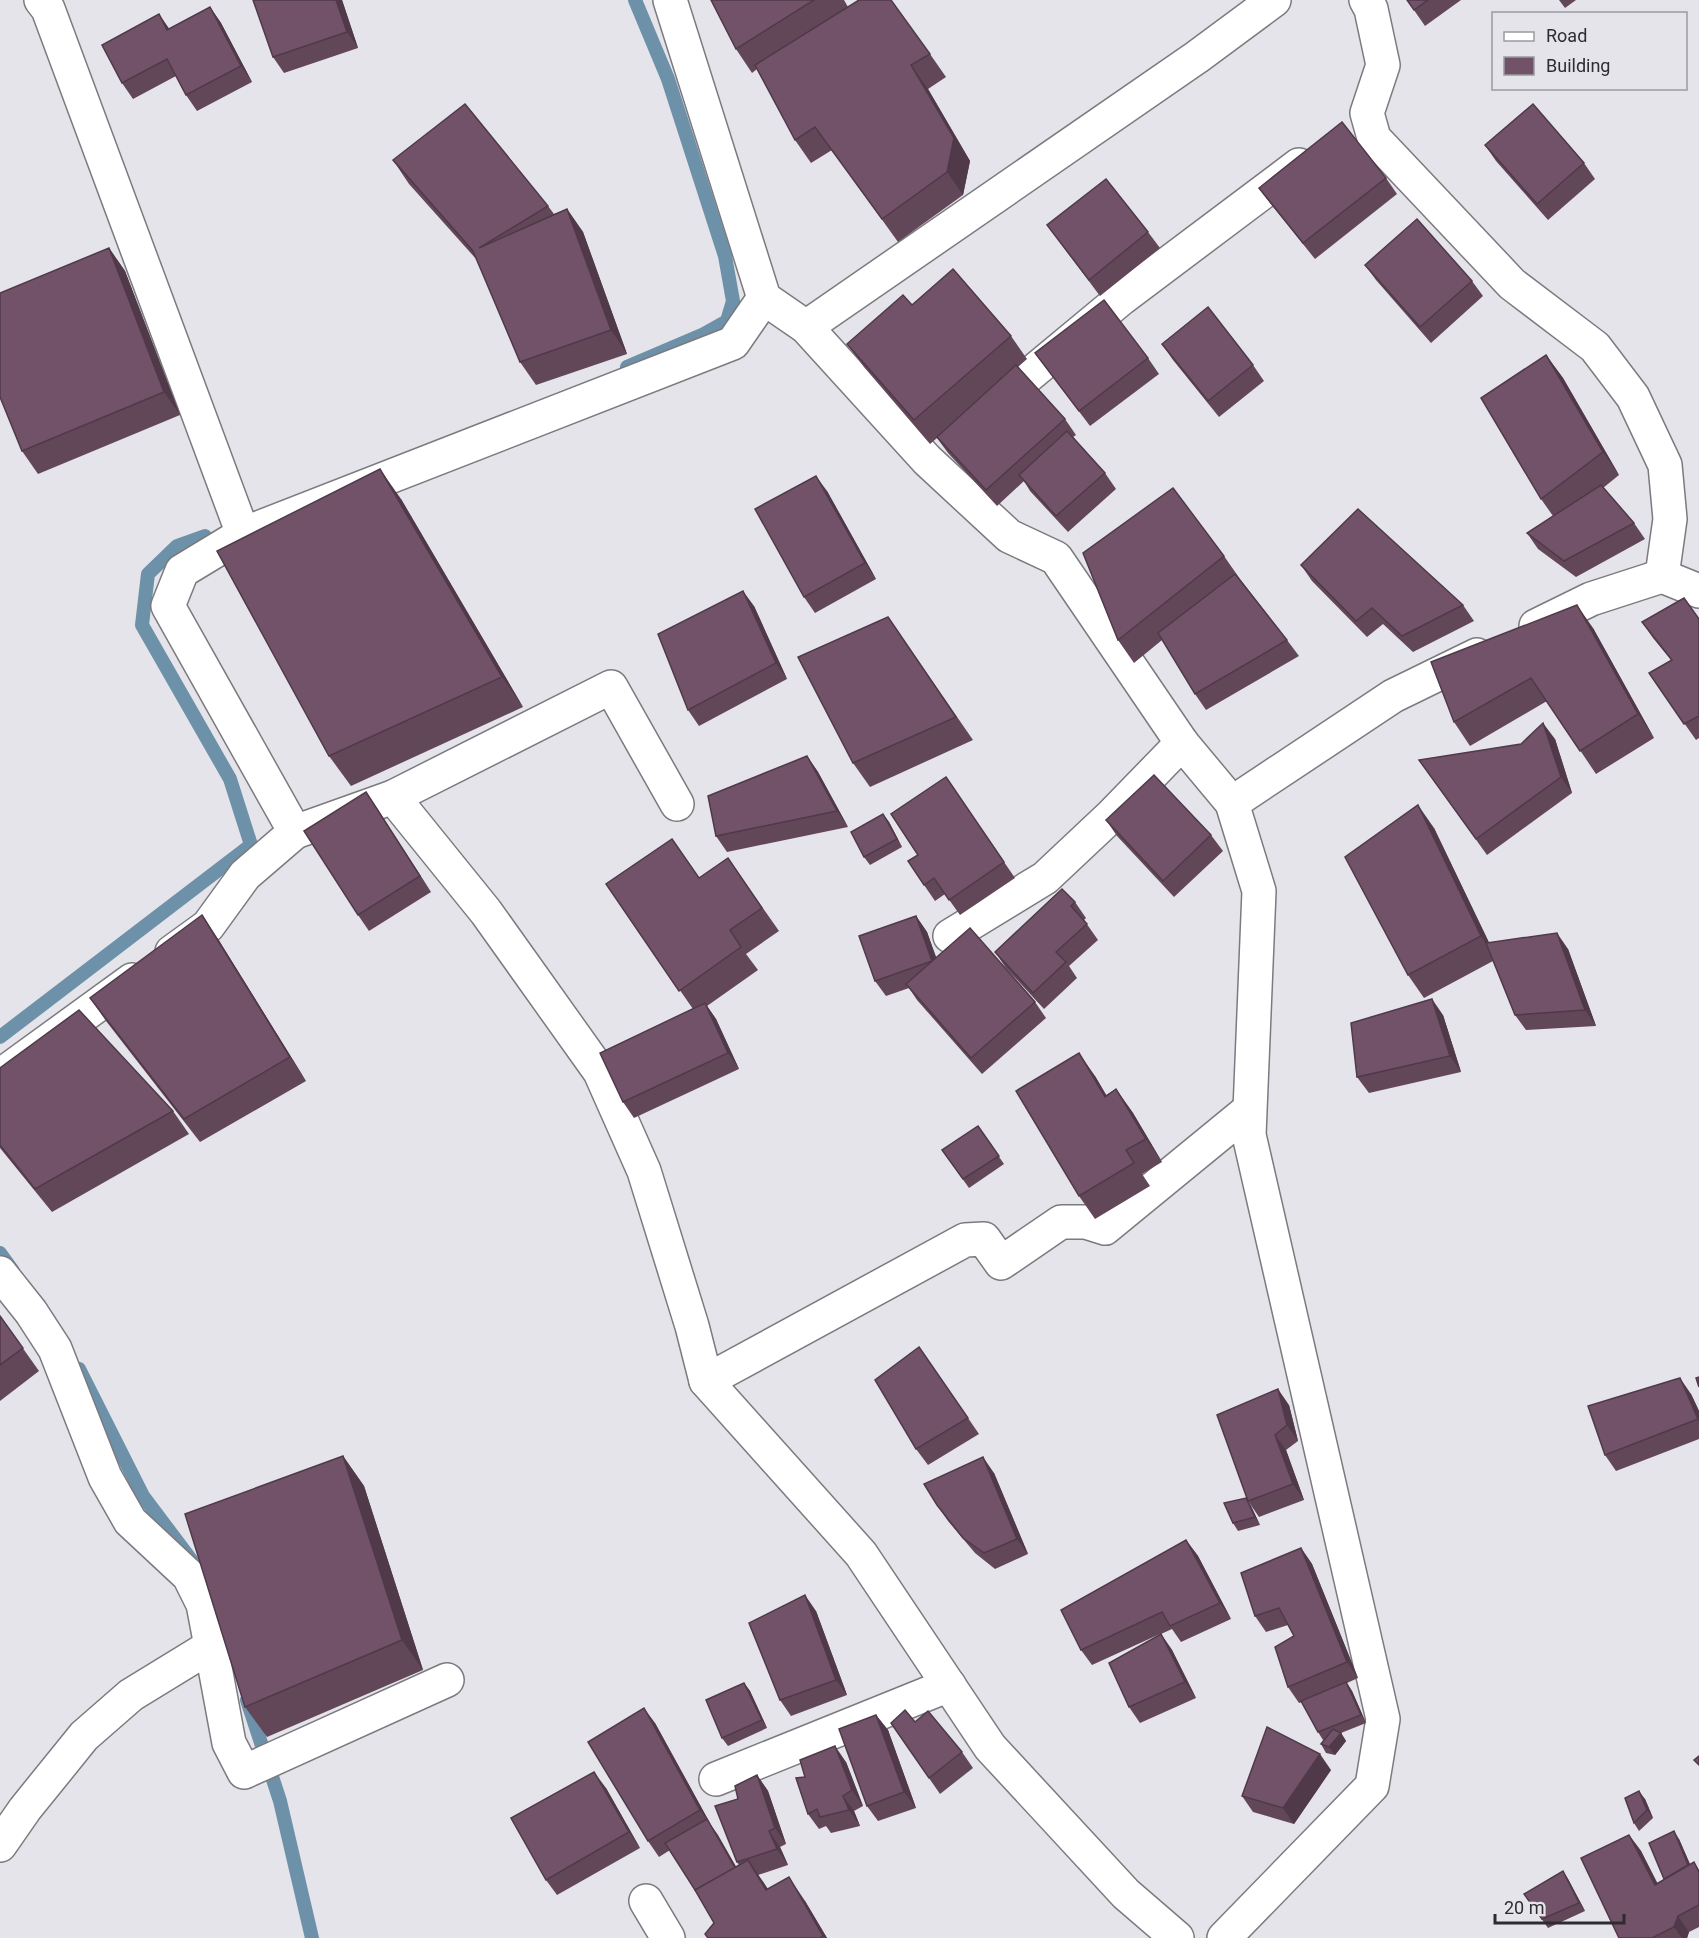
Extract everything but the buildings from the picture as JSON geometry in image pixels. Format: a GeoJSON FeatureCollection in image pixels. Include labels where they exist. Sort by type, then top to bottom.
{"type":"FeatureCollection","features":[{"type":"Feature","properties":{"kind":"street"},"geometry":{"type":"LineString","coordinates":[[40,0],[48,9],[53,20],[243,534]]}},
{"type":"Feature","properties":{"kind":"street"},"geometry":{"type":"LineString","coordinates":[[670,0],[764,298],[806,327],[927,460],[1009,536],[1056,558],[1182,743],[1232,803],[1259,891],[1249,1135],[1383,1719],[1372,1786],[1224,1938]]}},
{"type":"Feature","properties":{"kind":"street"},"geometry":{"type":"LineString","coordinates":[[806,327],[1197,57],[1274,0]]}},
{"type":"Feature","properties":{"kind":"street"},"geometry":{"type":"LineString","coordinates":[[1366,0],[1371,9],[1383,65],[1367,113],[1374,138],[1512,284],[1595,347],[1634,397],[1665,465],[1670,519],[1662,576]]}},
{"type":"Feature","properties":{"kind":"street"},"geometry":{"type":"LineString","coordinates":[[927,460],[1122,298],[1367,113]]}},
{"type":"Feature","properties":{"kind":"street"},"geometry":{"type":"LineString","coordinates":[[295,832],[168,606],[182,571],[243,534],[733,343],[764,298]]}},
{"type":"Feature","properties":{"kind":"street"},"geometry":{"type":"LineString","coordinates":[[1232,803],[1392,696],[1591,599],[1662,576],[1699,591]]}},
{"type":"Feature","properties":{"kind":"street"},"geometry":{"type":"LineString","coordinates":[[0,1076],[208,926],[245,875],[295,832],[393,797],[611,687],[677,804]]}},
{"type":"Feature","properties":{"kind":"street"},"geometry":{"type":"LineString","coordinates":[[950,936],[1045,878],[1112,815],[1182,743]]}},
{"type":"Feature","properties":{"kind":"street"},"geometry":{"type":"LineString","coordinates":[[393,797],[486,912],[600,1072],[644,1171],[692,1326],[706,1381],[861,1554],[990,1747],[1126,1894],[1177,1938]]}},
{"type":"Feature","properties":{"kind":"street"},"geometry":{"type":"LineString","coordinates":[[706,1381],[965,1240],[984,1239],[1001,1263],[1061,1222],[1086,1222],[1105,1227],[1249,1110]]}},
{"type":"Feature","properties":{"kind":"street"},"geometry":{"type":"LineString","coordinates":[[0,1273],[31,1312],[56,1349],[105,1477],[130,1521],[189,1576],[203,1604],[228,1743],[244,1772],[447,1680]]}},
{"type":"Feature","properties":{"kind":"street"},"geometry":{"type":"LineString","coordinates":[[0,1845],[25,1809],[84,1736],[131,1695],[211,1646]]}},
{"type":"Feature","properties":{"kind":"street"},"geometry":{"type":"LineString","coordinates":[[716,1779],[949,1685]]}},
{"type":"Feature","properties":{"kind":"street"},"geometry":{"type":"LineString","coordinates":[[645,1901],[668,1938]]}},
{"type":"Feature","properties":{"kind":"waterway"},"geometry":{"type":"LineString","coordinates":[[627,367],[702,335],[727,321],[733,301],[725,256],[668,79],[635,0]]}},
{"type":"Feature","properties":{"kind":"waterway"},"geometry":{"type":"LineString","coordinates":[[0,1037],[251,845],[230,779],[142,625],[148,574],[177,546],[205,536]]}},
{"type":"Feature","properties":{"kind":"waterway"},"geometry":{"type":"LineString","coordinates":[[0,1253],[13,1271]]}},
{"type":"Feature","properties":{"kind":"waterway"},"geometry":{"type":"LineString","coordinates":[[79,1369],[143,1496],[192,1561]]}},
{"type":"Feature","properties":{"kind":"waterway"},"geometry":{"type":"LineString","coordinates":[[247,1700],[280,1801],[312,1938]]}}]}
